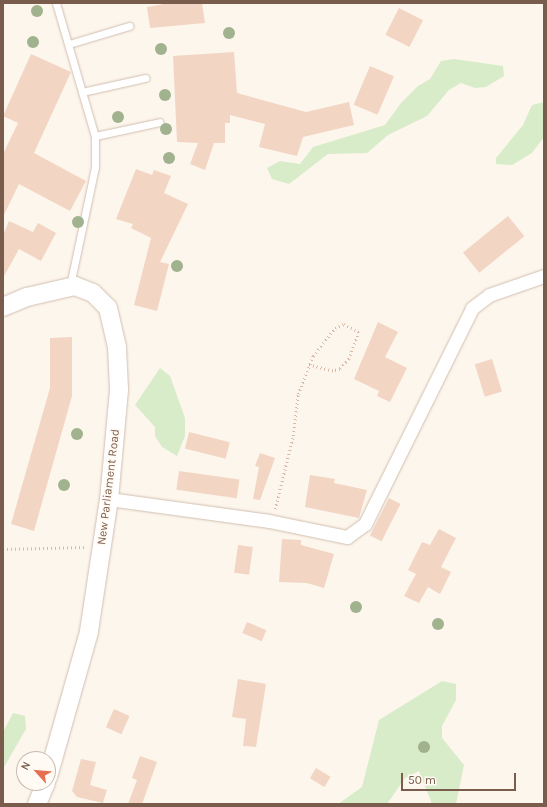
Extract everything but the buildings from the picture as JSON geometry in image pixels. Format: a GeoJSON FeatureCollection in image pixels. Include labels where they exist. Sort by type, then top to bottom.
{"type":"FeatureCollection","features":[{"type":"Feature","properties":{"kind":"main road","name":"New Parliament Road"},"geometry":{"type":"LineString","coordinates":[[3,307],[27,297],[76,286],[93,293],[108,308],[117,348],[120,390],[109,499],[89,632],[55,751]]}},
{"type":"Feature","properties":{"kind":"main road"},"geometry":{"type":"LineString","coordinates":[[37,804],[43,791]]}},
{"type":"Feature","properties":{"kind":"street"},"geometry":{"type":"LineString","coordinates":[[109,499],[271,522],[347,537],[365,524],[472,308],[489,295],[544,276]]}},
{"type":"Feature","properties":{"kind":"lane"},"geometry":{"type":"LineString","coordinates":[[56,3],[95,136],[94,166],[70,287]]}},
{"type":"Feature","properties":{"kind":"lane"},"geometry":{"type":"LineString","coordinates":[[69,44],[129,26]]}},
{"type":"Feature","properties":{"kind":"lane"},"geometry":{"type":"LineString","coordinates":[[82,92],[145,78]]}},
{"type":"Feature","properties":{"kind":"lane"},"geometry":{"type":"LineString","coordinates":[[95,136],[160,122]]}},
{"type":"Feature","properties":{"kind":"path"},"geometry":{"type":"LineString","coordinates":[[271,522],[292,436],[298,394],[310,365],[327,336],[335,328],[344,324],[359,332],[349,359],[340,369],[333,371],[310,365]]}},
{"type":"Feature","properties":{"kind":"path"},"geometry":{"type":"LineString","coordinates":[[3,549],[101,547]]}},
{"type":"Feature","properties":{"kind":"green space"},"geometry":{"type":"Polygon","coordinates":[[[454,59],[503,66],[504,76],[486,87],[475,88],[461,83],[449,90],[427,116],[388,135],[367,153],[328,154],[289,184],[272,179],[267,168],[280,161],[300,164],[313,147],[385,125],[401,103],[418,86],[430,79],[441,61],[454,59]]]}},
{"type":"Feature","properties":{"kind":"green space"},"geometry":{"type":"Polygon","coordinates":[[[544,102],[544,137],[532,153],[512,165],[496,164],[496,158],[523,125],[532,105],[544,102]]]}},
{"type":"Feature","properties":{"kind":"green space"},"geometry":{"type":"Polygon","coordinates":[[[160,368],[170,376],[185,418],[185,436],[177,456],[162,447],[155,436],[155,427],[135,405],[160,368]]]}},
{"type":"Feature","properties":{"kind":"green space"},"geometry":{"type":"Polygon","coordinates":[[[442,681],[456,684],[456,700],[442,726],[442,738],[464,765],[456,804],[432,804],[419,771],[405,778],[387,804],[338,804],[362,787],[379,720],[442,681]]]}},
{"type":"Feature","properties":{"kind":"green space"},"geometry":{"type":"Polygon","coordinates":[[[13,713],[25,716],[26,729],[3,769],[3,732],[13,713]]]}}]}
